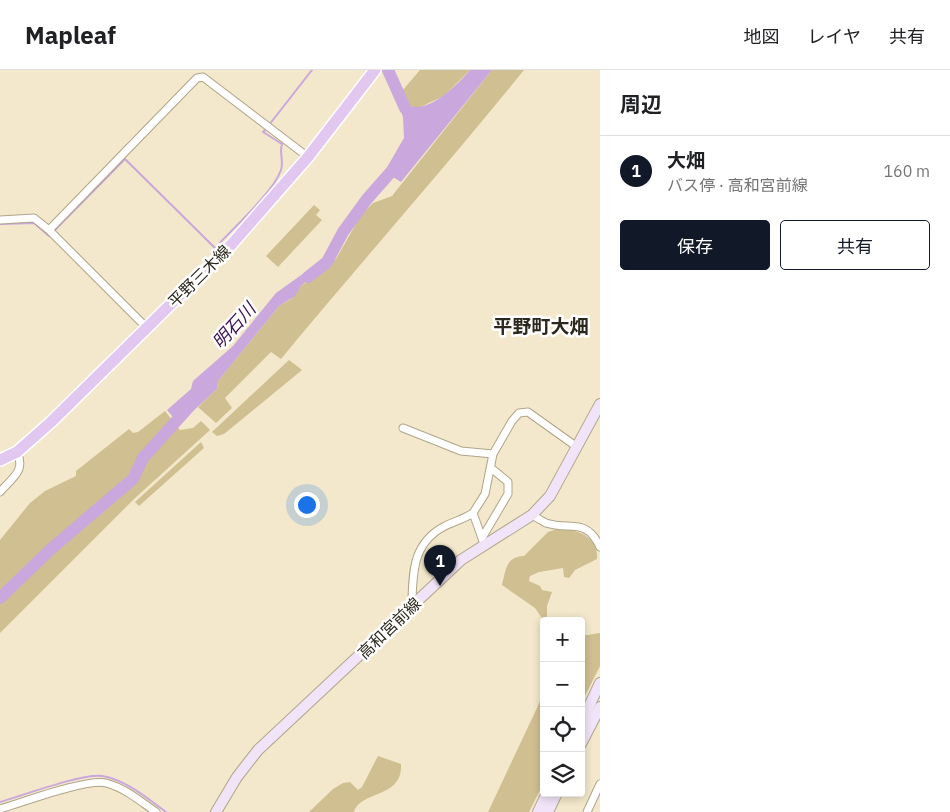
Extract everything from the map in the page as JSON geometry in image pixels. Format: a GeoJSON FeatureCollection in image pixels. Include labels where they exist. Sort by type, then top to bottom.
{"type":"FeatureCollection","features":[{"type":"Feature","properties":{"kind":"main road","name":"平野三木線"},"geometry":{"type":"LineString","coordinates":[[0,460],[17,452],[51,422],[231,245],[308,157],[375,70]]}},
{"type":"Feature","properties":{"kind":"street"},"geometry":{"type":"LineString","coordinates":[[49,230],[197,78],[203,77],[308,157]]}},
{"type":"Feature","properties":{"kind":"street"},"geometry":{"type":"LineString","coordinates":[[0,220],[34,218],[49,230],[147,328]]}},
{"type":"Feature","properties":{"kind":"street","name":"高和宮前線"},"geometry":{"type":"LineString","coordinates":[[216,812],[237,777],[258,750],[460,560],[483,541],[532,515],[550,496],[600,404]]}},
{"type":"Feature","properties":{"kind":"street"},"geometry":{"type":"LineString","coordinates":[[414,603],[412,600],[413,568],[416,558],[424,544],[445,526],[460,521],[473,513],[485,494],[493,454],[512,421],[519,413],[528,412],[577,447]]}},
{"type":"Feature","properties":{"kind":"street"},"geometry":{"type":"LineString","coordinates":[[403,428],[461,451],[493,454]]}},
{"type":"Feature","properties":{"kind":"street"},"geometry":{"type":"LineString","coordinates":[[0,492],[20,469],[21,460],[17,452]]}},
{"type":"Feature","properties":{"kind":"street"},"geometry":{"type":"LineString","coordinates":[[483,541],[508,494],[508,482],[491,468]]}},
{"type":"Feature","properties":{"kind":"street"},"geometry":{"type":"LineString","coordinates":[[473,513],[483,541]]}},
{"type":"Feature","properties":{"kind":"street"},"geometry":{"type":"LineString","coordinates":[[532,515],[547,523],[584,527],[592,533],[600,547]]}},
{"type":"Feature","properties":{"kind":"street"},"geometry":{"type":"LineString","coordinates":[[585,715],[600,683]]}},
{"type":"Feature","properties":{"kind":"street"},"geometry":{"type":"LineString","coordinates":[[585,736],[600,706]]}},
{"type":"Feature","properties":{"kind":"street"},"geometry":{"type":"LineString","coordinates":[[0,809],[86,784],[103,782],[121,788],[156,812]]}},
{"type":"Feature","properties":{"kind":"street"},"geometry":{"type":"LineString","coordinates":[[587,812],[600,786]]}},
{"type":"Feature","properties":{"kind":"street"},"geometry":{"type":"LineString","coordinates":[[538,812],[545,797]]}},
{"type":"Feature","properties":{"kind":"street"},"geometry":{"type":"LineString","coordinates":[[548,812],[555,797]]}},
{"type":"Feature","properties":{"kind":"shaded area"},"geometry":{"type":"Polygon","coordinates":[[[420,70],[470,70],[444,96],[418,108],[409,105],[402,91],[420,70]]]}},
{"type":"Feature","properties":{"kind":"shaded area"},"geometry":{"type":"Polygon","coordinates":[[[470,70],[492,70],[401,182],[393,177],[382,176],[404,138],[403,117],[395,94],[402,91],[408,105],[424,106],[450,90],[470,70]]]}},
{"type":"Feature","properties":{"kind":"shaded area"},"geometry":{"type":"Polygon","coordinates":[[[492,70],[524,70],[281,359],[271,352],[225,398],[232,408],[216,423],[198,407],[217,389],[218,381],[279,306],[291,299],[301,286],[336,259],[361,215],[373,203],[392,196],[492,70]]]}},
{"type":"Feature","properties":{"kind":"shaded area"},"geometry":{"type":"Polygon","coordinates":[[[314,205],[320,210],[316,215],[322,220],[278,267],[266,256],[314,205]]]}},
{"type":"Feature","properties":{"kind":"shaded area"},"geometry":{"type":"Polygon","coordinates":[[[318,263],[322,267],[301,286],[295,296],[279,306],[218,381],[217,389],[179,424],[167,410],[191,389],[193,381],[233,346],[276,293],[318,263]]]}},
{"type":"Feature","properties":{"kind":"shaded area"},"geometry":{"type":"Polygon","coordinates":[[[289,360],[302,370],[224,434],[217,436],[212,432],[289,360]]]}},
{"type":"Feature","properties":{"kind":"shaded area"},"geometry":{"type":"Polygon","coordinates":[[[165,411],[180,430],[193,428],[201,421],[210,430],[134,499],[0,633],[0,540],[30,503],[45,491],[76,476],[76,471],[129,429],[133,433],[138,432],[165,411]]]}},
{"type":"Feature","properties":{"kind":"shaded area"},"geometry":{"type":"Polygon","coordinates":[[[201,442],[204,448],[139,506],[135,502],[201,442]]]}},
{"type":"Feature","properties":{"kind":"shaded area"},"geometry":{"type":"Polygon","coordinates":[[[564,529],[584,535],[594,544],[597,551],[597,559],[575,570],[569,578],[564,577],[563,568],[539,572],[530,576],[529,581],[540,586],[542,590],[552,592],[547,606],[547,617],[541,617],[535,608],[502,585],[510,561],[524,556],[548,532],[564,529]]]}},
{"type":"Feature","properties":{"kind":"shaded area"},"geometry":{"type":"Polygon","coordinates":[[[600,633],[600,666],[585,696],[585,662],[585,635],[600,633]]]}},
{"type":"Feature","properties":{"kind":"shaded area"},"geometry":{"type":"Polygon","coordinates":[[[540,702],[540,790],[529,812],[488,812],[540,702]]]}},
{"type":"Feature","properties":{"kind":"shaded area"},"geometry":{"type":"Polygon","coordinates":[[[378,756],[401,764],[400,775],[389,789],[365,800],[358,805],[354,812],[309,812],[333,789],[343,783],[350,782],[358,790],[362,787],[378,756]]]}},
{"type":"Feature","properties":{"kind":"waterway"},"geometry":{"type":"LineString","coordinates":[[269,125],[312,70]]}},
{"type":"Feature","properties":{"kind":"waterway"},"geometry":{"type":"LineString","coordinates":[[388,70],[405,108]]}},
{"type":"Feature","properties":{"kind":"waterway"},"geometry":{"type":"LineString","coordinates":[[54,231],[125,159],[215,248],[261,200],[277,179],[281,170],[282,144],[263,132],[266,129]]}},
{"type":"Feature","properties":{"kind":"waterway","name":"明石川"},"geometry":{"type":"LineString","coordinates":[[308,277],[327,262],[343,232],[367,199],[397,165]]}},
{"type":"Feature","properties":{"kind":"waterway"},"geometry":{"type":"LineString","coordinates":[[0,224],[34,223],[49,236],[51,234]]}},
{"type":"Feature","properties":{"kind":"waterway","name":"明石川"},"geometry":{"type":"LineString","coordinates":[[0,598],[51,549],[133,479],[143,458],[188,408]]}},
{"type":"Feature","properties":{"kind":"waterway"},"geometry":{"type":"LineString","coordinates":[[0,802],[67,781],[102,776],[128,785],[166,812]]}},
{"type":"Feature","properties":{"kind":"place","name":"大畑"},"geometry":{"type":"Point","coordinates":[440,586]}},
{"type":"Feature","properties":{"kind":"district","name":"平野町大畑"},"geometry":{"type":"Point","coordinates":[541,326]}}]}
